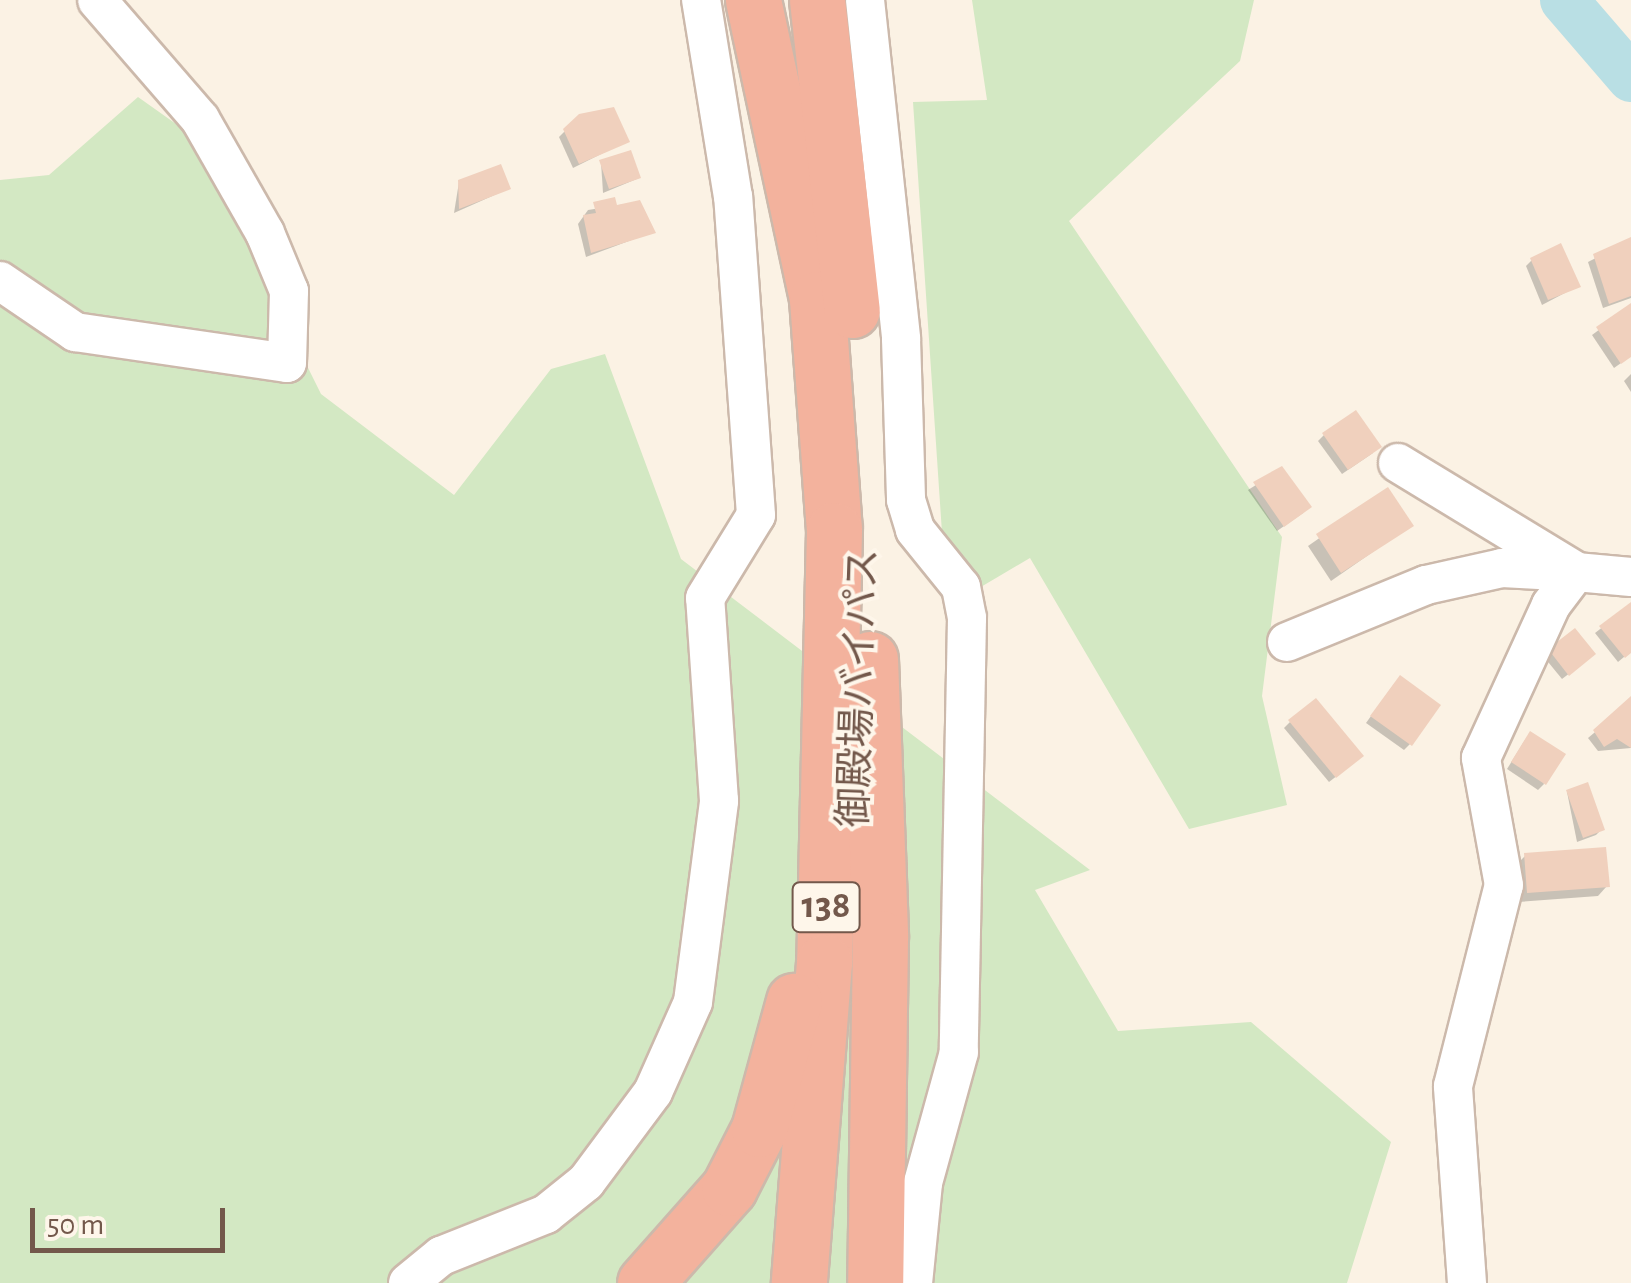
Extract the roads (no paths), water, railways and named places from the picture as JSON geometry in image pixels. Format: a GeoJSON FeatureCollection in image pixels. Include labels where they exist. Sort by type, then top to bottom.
{"type":"FeatureCollection","features":[{"type":"Feature","properties":{"kind":"highway","name":"138"},"geometry":{"type":"LineString","coordinates":[[753,0],[833,286]]}},
{"type":"Feature","properties":{"kind":"highway","name":"138"},"geometry":{"type":"LineString","coordinates":[[817,0],[833,286]]}},
{"type":"Feature","properties":{"kind":"highway","name":"御殿場バイパス"},"geometry":{"type":"LineString","coordinates":[[822,1283],[850,934],[850,530],[833,286]]}},
{"type":"Feature","properties":{"kind":"highway","name":"御殿場バイパス"},"geometry":{"type":"LineString","coordinates":[[799,1283],[850,530]]}},
{"type":"Feature","properties":{"kind":"highway"},"geometry":{"type":"LineString","coordinates":[[645,1283],[729,1188],[780,1062],[804,931],[850,530]]}},
{"type":"Feature","properties":{"kind":"highway"},"geometry":{"type":"LineString","coordinates":[[850,530],[880,938],[874,1283]]}},
{"type":"Feature","properties":{"kind":"street"},"geometry":{"type":"LineString","coordinates":[[0,281],[75,332],[287,362],[289,291],[266,233],[200,119],[97,0]]}},
{"type":"Feature","properties":{"kind":"street"},"geometry":{"type":"LineString","coordinates":[[408,1283],[441,1256],[546,1214],[586,1182],[653,1092],[693,1002],[719,801],[704,598],[756,515],[733,197],[702,0]]}},
{"type":"Feature","properties":{"kind":"street"},"geometry":{"type":"LineString","coordinates":[[865,0],[901,338],[906,500],[915,530],[961,586],[967,618],[960,1052],[923,1184],[913,1283]]}},
{"type":"Feature","properties":{"kind":"street"},"geometry":{"type":"LineString","coordinates":[[1398,463],[1576,572]]}},
{"type":"Feature","properties":{"kind":"street"},"geometry":{"type":"LineString","coordinates":[[1286,642],[1426,586],[1502,568],[1631,577]]}},
{"type":"Feature","properties":{"kind":"street"},"geometry":{"type":"LineString","coordinates":[[1467,1283],[1453,1086],[1504,886],[1482,758],[1551,605],[1576,572]]}},
{"type":"Feature","properties":{"kind":"waterway"},"geometry":{"type":"LineString","coordinates":[[1564,0],[1631,78]]}}]}
